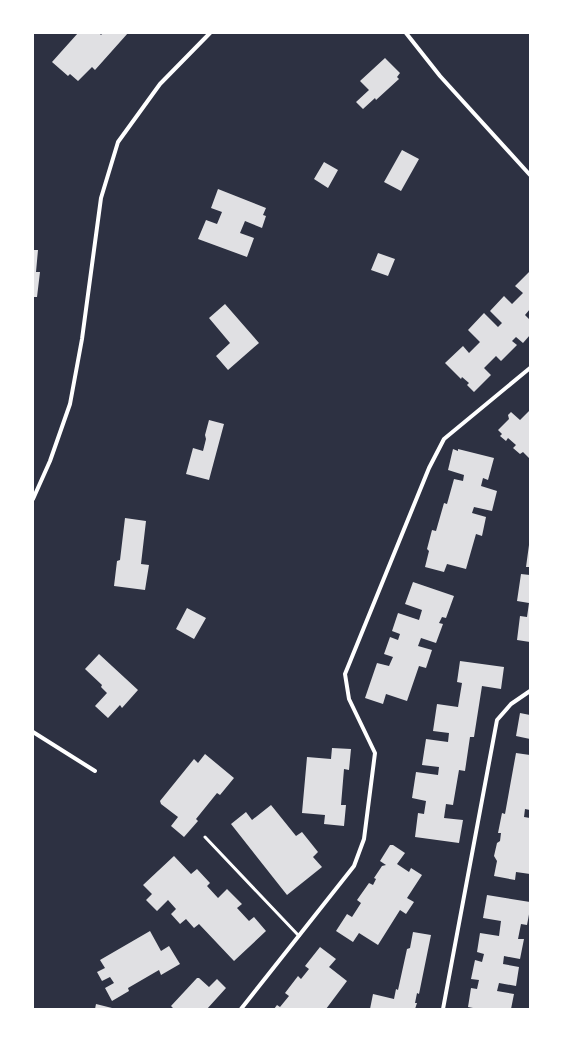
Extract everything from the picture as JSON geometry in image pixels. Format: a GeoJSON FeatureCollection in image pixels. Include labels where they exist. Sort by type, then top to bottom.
{"type":"FeatureCollection","features":[{"type":"Feature","properties":{"kind":"street"},"geometry":{"type":"LineString","coordinates":[[33,499],[50,460],[70,404],[82,339],[101,198],[118,142],[160,84],[210,33]]}},
{"type":"Feature","properties":{"kind":"street"},"geometry":{"type":"LineString","coordinates":[[406,33],[440,76],[530,175]]}},
{"type":"Feature","properties":{"kind":"street"},"geometry":{"type":"LineString","coordinates":[[241,1009],[354,866],[364,839],[375,753],[349,699],[345,674],[430,468],[444,439],[530,368]]}},
{"type":"Feature","properties":{"kind":"street"},"geometry":{"type":"LineString","coordinates":[[443,1009],[497,720],[511,704],[530,691]]}},
{"type":"Feature","properties":{"kind":"street"},"geometry":{"type":"LineString","coordinates":[[33,732],[95,771]]}},
{"type":"Feature","properties":{"kind":"lane"},"geometry":{"type":"LineString","coordinates":[[205,838],[299,936]]}},
{"type":"Feature","properties":{"kind":"building"},"geometry":{"type":"Polygon","coordinates":[[[78,33],[99,33],[101,35],[103,33],[128,33],[95,70],[92,67],[78,81],[70,74],[68,76],[52,62],[78,33]]]}},
{"type":"Feature","properties":{"kind":"building"},"geometry":{"type":"Polygon","coordinates":[[[385,58],[400,73],[397,77],[399,79],[376,100],[375,98],[363,109],[356,102],[369,90],[360,81],[385,58]]]}},
{"type":"Feature","properties":{"kind":"building"},"geometry":{"type":"Polygon","coordinates":[[[402,150],[419,159],[401,191],[384,182],[402,150]]]}},
{"type":"Feature","properties":{"kind":"building"},"geometry":{"type":"Polygon","coordinates":[[[324,162],[338,170],[328,188],[314,179],[324,162]]]}},
{"type":"Feature","properties":{"kind":"building"},"geometry":{"type":"Polygon","coordinates":[[[218,189],[266,208],[263,215],[266,216],[262,228],[245,221],[240,233],[254,238],[247,257],[198,239],[206,220],[217,224],[222,212],[211,208],[218,189]]]}},
{"type":"Feature","properties":{"kind":"building"},"geometry":{"type":"Polygon","coordinates":[[[33,250],[38,250],[36,272],[40,272],[37,297],[33,297],[33,250]]]}},
{"type":"Feature","properties":{"kind":"building"},"geometry":{"type":"Polygon","coordinates":[[[378,253],[395,259],[388,276],[371,270],[378,253]]]}},
{"type":"Feature","properties":{"kind":"building"},"geometry":{"type":"Polygon","coordinates":[[[530,271],[530,309],[525,315],[530,320],[530,335],[523,343],[516,337],[512,341],[517,345],[501,361],[496,356],[484,368],[491,375],[474,392],[467,385],[469,383],[462,377],[461,379],[445,363],[463,346],[469,353],[480,342],[468,330],[484,313],[498,327],[502,323],[490,311],[504,296],[512,304],[523,293],[515,286],[530,271]]]}},
{"type":"Feature","properties":{"kind":"building"},"geometry":{"type":"Polygon","coordinates":[[[225,304],[259,343],[228,370],[216,356],[230,343],[209,318],[225,304]]]}},
{"type":"Feature","properties":{"kind":"building"},"geometry":{"type":"Polygon","coordinates":[[[530,410],[530,459],[523,452],[520,454],[513,448],[516,445],[508,438],[506,441],[500,436],[502,434],[498,430],[509,419],[508,415],[511,412],[520,420],[530,410]]]}},
{"type":"Feature","properties":{"kind":"building"},"geometry":{"type":"Polygon","coordinates":[[[209,420],[224,424],[209,480],[186,474],[193,448],[203,451],[209,420]]]}},
{"type":"Feature","properties":{"kind":"building"},"geometry":{"type":"Polygon","coordinates":[[[453,449],[494,458],[488,480],[483,478],[481,486],[497,491],[492,511],[474,507],[472,513],[486,517],[482,536],[476,534],[466,569],[447,564],[444,572],[425,567],[429,551],[427,549],[432,530],[436,531],[444,503],[447,504],[454,479],[463,481],[464,475],[448,470],[453,449]]]}},
{"type":"Feature","properties":{"kind":"building"},"geometry":{"type":"Polygon","coordinates":[[[125,518],[146,521],[141,564],[149,565],[145,590],[114,586],[117,561],[120,560],[125,518]]]}},
{"type":"Feature","properties":{"kind":"building"},"geometry":{"type":"Polygon","coordinates":[[[529,545],[530,567],[526,567],[529,545]]]}},
{"type":"Feature","properties":{"kind":"building"},"geometry":{"type":"Polygon","coordinates":[[[521,574],[530,575],[530,642],[517,640],[520,616],[527,617],[529,603],[517,601],[521,574]]]}},
{"type":"Feature","properties":{"kind":"building"},"geometry":{"type":"Polygon","coordinates":[[[413,582],[454,596],[446,618],[442,617],[439,623],[443,624],[436,643],[421,638],[418,646],[432,650],[426,668],[419,666],[407,701],[386,694],[383,704],[365,698],[377,663],[389,666],[393,657],[384,654],[390,637],[398,640],[400,634],[392,631],[398,613],[419,620],[422,610],[405,604],[413,582]]]}},
{"type":"Feature","properties":{"kind":"building"},"geometry":{"type":"Polygon","coordinates":[[[187,608],[206,618],[194,639],[176,629],[187,608]]]}},
{"type":"Feature","properties":{"kind":"building"},"geometry":{"type":"Polygon","coordinates":[[[99,654],[138,690],[122,708],[120,705],[108,718],[95,706],[107,693],[101,687],[102,685],[85,669],[99,654]]]}},
{"type":"Feature","properties":{"kind":"building"},"geometry":{"type":"Polygon","coordinates":[[[460,661],[504,667],[501,689],[482,686],[474,737],[470,737],[465,771],[459,770],[453,805],[446,804],[444,818],[463,820],[459,843],[415,837],[418,813],[424,814],[426,801],[412,798],[416,772],[438,775],[439,767],[422,765],[426,739],[448,742],[449,733],[433,731],[437,704],[458,707],[462,683],[457,682],[460,661]]]}},
{"type":"Feature","properties":{"kind":"building"},"geometry":{"type":"Polygon","coordinates":[[[520,713],[530,715],[530,739],[516,736],[520,713]]]}},
{"type":"Feature","properties":{"kind":"building"},"geometry":{"type":"Polygon","coordinates":[[[332,748],[351,749],[349,770],[344,769],[341,805],[346,805],[344,826],[324,824],[325,815],[302,813],[307,757],[331,759],[332,748]]]}},
{"type":"Feature","properties":{"kind":"building"},"geometry":{"type":"Polygon","coordinates":[[[516,753],[530,755],[530,810],[525,809],[524,817],[530,818],[530,874],[516,872],[515,880],[494,876],[497,861],[494,856],[497,843],[500,841],[501,833],[498,833],[502,813],[505,814],[516,753]]]}},
{"type":"Feature","properties":{"kind":"building"},"geometry":{"type":"Polygon","coordinates":[[[205,754],[234,778],[220,795],[217,793],[196,819],[198,821],[184,837],[171,826],[178,817],[161,804],[160,801],[194,759],[198,763],[205,754]]]}},
{"type":"Feature","properties":{"kind":"building"},"geometry":{"type":"Polygon","coordinates":[[[271,805],[296,836],[302,832],[318,852],[313,857],[322,867],[287,895],[231,824],[246,812],[252,820],[271,805]]]}},
{"type":"Feature","properties":{"kind":"building"},"geometry":{"type":"Polygon","coordinates":[[[390,845],[393,845],[405,853],[397,864],[409,872],[411,868],[422,875],[407,898],[414,902],[406,914],[400,910],[378,945],[359,933],[353,942],[336,931],[347,914],[352,917],[361,903],[357,900],[369,883],[373,885],[376,879],[374,878],[382,866],[386,865],[380,861],[390,845]]]}},
{"type":"Feature","properties":{"kind":"building"},"geometry":{"type":"Polygon","coordinates":[[[174,856],[191,874],[197,869],[210,883],[207,886],[218,898],[227,889],[242,904],[237,908],[249,921],[254,917],[266,931],[234,961],[199,924],[194,928],[186,919],[180,924],[171,914],[176,909],[168,900],[157,911],[146,900],[152,894],[143,885],[174,856]]]}},
{"type":"Feature","properties":{"kind":"building"},"geometry":{"type":"Polygon","coordinates":[[[487,895],[530,902],[527,925],[521,924],[518,939],[524,939],[520,959],[504,956],[503,964],[519,967],[516,986],[499,983],[497,991],[514,994],[511,1009],[473,1009],[468,1007],[471,988],[477,989],[479,980],[471,979],[475,960],[482,962],[484,954],[477,952],[480,933],[499,936],[501,921],[483,918],[487,895]]]}},
{"type":"Feature","properties":{"kind":"building"},"geometry":{"type":"Polygon","coordinates":[[[150,931],[161,951],[169,946],[180,964],[161,975],[159,970],[128,988],[129,991],[112,1001],[105,988],[114,983],[110,977],[102,981],[97,972],[105,968],[100,960],[150,931]]]}},
{"type":"Feature","properties":{"kind":"building"},"geometry":{"type":"Polygon","coordinates":[[[413,932],[431,935],[419,994],[417,993],[415,1003],[417,1003],[415,1009],[370,1009],[373,994],[394,999],[396,989],[398,990],[407,949],[410,948],[413,932]]]}},
{"type":"Feature","properties":{"kind":"building"},"geometry":{"type":"Polygon","coordinates":[[[320,947],[336,959],[329,967],[347,981],[326,1009],[274,1009],[277,1005],[280,1007],[289,996],[285,993],[298,976],[301,979],[309,969],[305,966],[320,947]]]}},
{"type":"Feature","properties":{"kind":"building"},"geometry":{"type":"Polygon","coordinates":[[[197,978],[209,987],[217,979],[226,988],[207,1009],[174,1009],[171,1006],[197,978]]]}},
{"type":"Feature","properties":{"kind":"building"},"geometry":{"type":"Polygon","coordinates":[[[96,1004],[112,1008],[112,1009],[95,1009],[96,1004]]]}}]}
